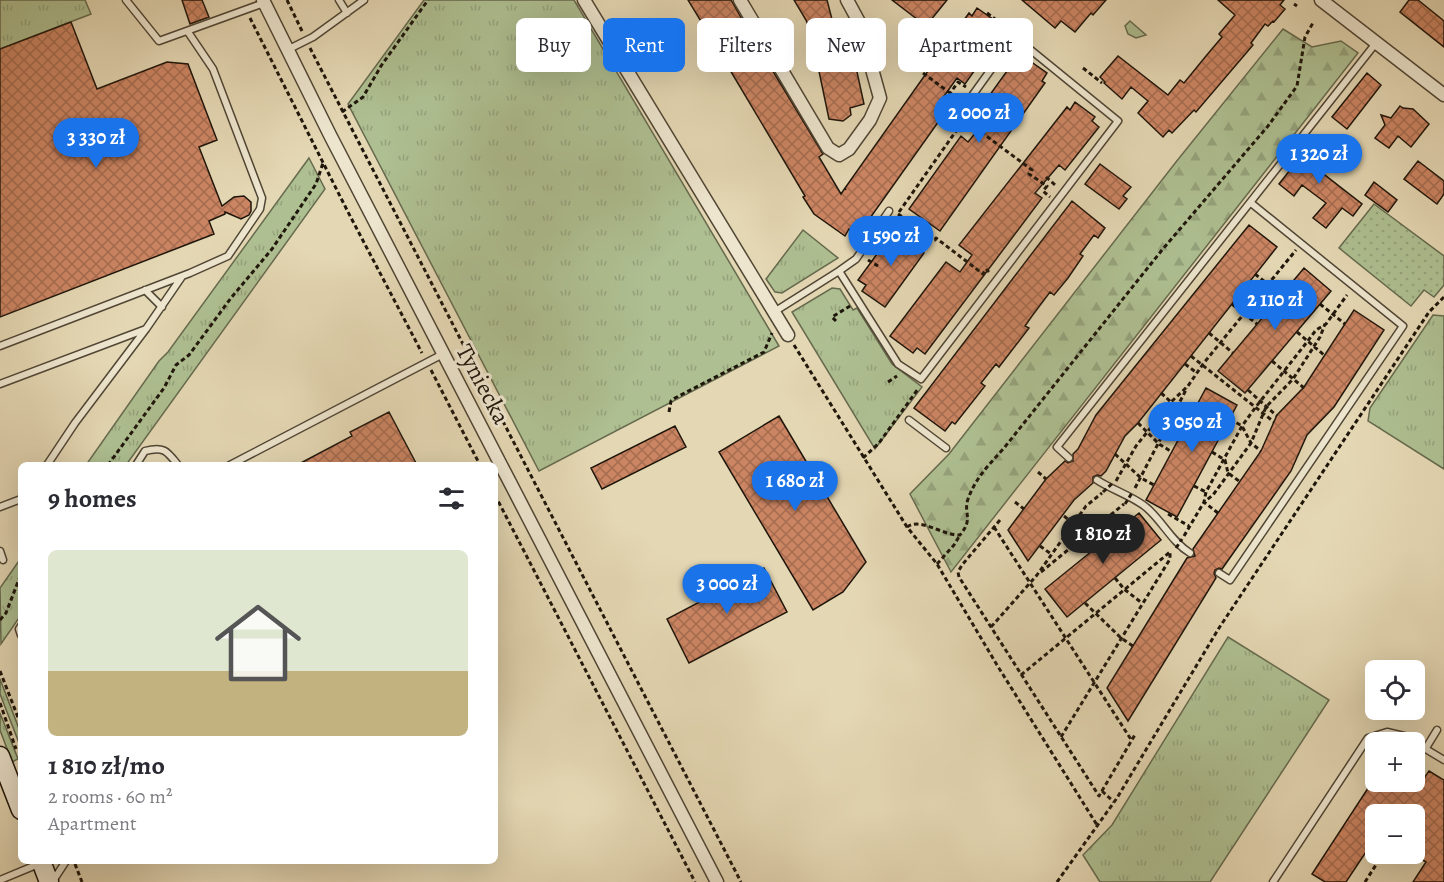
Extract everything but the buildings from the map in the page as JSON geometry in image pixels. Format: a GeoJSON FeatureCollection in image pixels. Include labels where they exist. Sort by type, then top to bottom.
{"type":"FeatureCollection","features":[{"type":"Feature","properties":{"kind":"main road"},"geometry":{"type":"LineString","coordinates":[[0,756],[18,802]]}},
{"type":"Feature","properties":{"kind":"main road"},"geometry":{"type":"LineString","coordinates":[[42,864],[51,882]]}},
{"type":"Feature","properties":{"kind":"street"},"geometry":{"type":"LineString","coordinates":[[584,0],[788,335]]}},
{"type":"Feature","properties":{"kind":"street"},"geometry":{"type":"LineString","coordinates":[[740,0],[828,148],[839,155],[849,149],[870,120],[880,98],[859,22],[847,0]]}},
{"type":"Feature","properties":{"kind":"street"},"geometry":{"type":"LineString","coordinates":[[1322,0],[1444,96]]}},
{"type":"Feature","properties":{"kind":"street","name":"Tyniecka"},"geometry":{"type":"LineString","coordinates":[[263,1],[717,882]]}},
{"type":"Feature","properties":{"kind":"lane"},"geometry":{"type":"LineString","coordinates":[[126,0],[159,41],[188,32],[263,1]]}},
{"type":"Feature","properties":{"kind":"lane"},"geometry":{"type":"LineString","coordinates":[[339,0],[347,13]]}},
{"type":"Feature","properties":{"kind":"lane"},"geometry":{"type":"LineString","coordinates":[[288,50],[307,41],[364,0]]}},
{"type":"Feature","properties":{"kind":"lane"},"geometry":{"type":"LineString","coordinates":[[0,346],[228,256],[261,209],[262,198],[213,69],[188,32]]}},
{"type":"Feature","properties":{"kind":"lane"},"geometry":{"type":"LineString","coordinates":[[1069,458],[1057,447],[1376,43]]}},
{"type":"Feature","properties":{"kind":"lane"},"geometry":{"type":"LineString","coordinates":[[841,275],[898,363],[921,379],[1118,121],[1033,51]]}},
{"type":"Feature","properties":{"kind":"lane"},"geometry":{"type":"LineString","coordinates":[[975,125],[959,113],[989,72]]}},
{"type":"Feature","properties":{"kind":"lane"},"geometry":{"type":"LineString","coordinates":[[1219,573],[1230,580],[1403,326],[1251,203]]}},
{"type":"Feature","properties":{"kind":"lane"},"geometry":{"type":"LineString","coordinates":[[775,316],[841,275],[856,259],[889,210]]}},
{"type":"Feature","properties":{"kind":"lane"},"geometry":{"type":"LineString","coordinates":[[49,462],[182,276]]}},
{"type":"Feature","properties":{"kind":"lane"},"geometry":{"type":"LineString","coordinates":[[145,290],[162,307]]}},
{"type":"Feature","properties":{"kind":"lane"},"geometry":{"type":"LineString","coordinates":[[0,384],[146,329]]}},
{"type":"Feature","properties":{"kind":"lane"},"geometry":{"type":"LineString","coordinates":[[236,462],[443,354]]}},
{"type":"Feature","properties":{"kind":"lane"},"geometry":{"type":"LineString","coordinates":[[909,420],[946,448]]}},
{"type":"Feature","properties":{"kind":"lane"},"geometry":{"type":"LineString","coordinates":[[138,462],[146,451],[156,448],[168,451],[176,462]]}},
{"type":"Feature","properties":{"kind":"lane"},"geometry":{"type":"LineString","coordinates":[[1097,480],[1145,507],[1176,542],[1190,553]]}},
{"type":"Feature","properties":{"kind":"lane"},"geometry":{"type":"LineString","coordinates":[[0,507],[18,500]]}},
{"type":"Feature","properties":{"kind":"lane"},"geometry":{"type":"LineString","coordinates":[[0,551],[3,560]]}},
{"type":"Feature","properties":{"kind":"lane"},"geometry":{"type":"LineString","coordinates":[[1426,748],[1437,730]]}},
{"type":"Feature","properties":{"kind":"lane"},"geometry":{"type":"LineString","coordinates":[[1273,882],[1368,738],[1387,732],[1404,736],[1444,760]]}},
{"type":"Feature","properties":{"kind":"lane"},"geometry":{"type":"LineString","coordinates":[[0,880],[36,864]]}},
{"type":"Feature","properties":{"kind":"lane"},"geometry":{"type":"LineString","coordinates":[[51,882],[64,864]]}},
{"type":"Feature","properties":{"kind":"path"},"geometry":{"type":"LineString","coordinates":[[287,0],[342,112],[741,882]]}},
{"type":"Feature","properties":{"kind":"path"},"geometry":{"type":"LineString","coordinates":[[342,112],[363,97],[381,66],[428,0]]}},
{"type":"Feature","properties":{"kind":"path"},"geometry":{"type":"LineString","coordinates":[[987,13],[994,18]]}},
{"type":"Feature","properties":{"kind":"path"},"geometry":{"type":"LineString","coordinates":[[937,564],[954,545],[968,522],[967,502],[977,478],[1004,448],[1162,250],[1268,126],[1297,86],[1305,37],[1314,21]]}},
{"type":"Feature","properties":{"kind":"path"},"geometry":{"type":"LineString","coordinates":[[253,25],[478,462]]}},
{"type":"Feature","properties":{"kind":"path"},"geometry":{"type":"LineString","coordinates":[[1083,68],[1102,84]]}},
{"type":"Feature","properties":{"kind":"path"},"geometry":{"type":"LineString","coordinates":[[923,73],[950,93]]}},
{"type":"Feature","properties":{"kind":"path"},"geometry":{"type":"LineString","coordinates":[[959,113],[942,105],[958,82],[966,87]]}},
{"type":"Feature","properties":{"kind":"path"},"geometry":{"type":"LineString","coordinates":[[892,222],[964,120]]}},
{"type":"Feature","properties":{"kind":"path"},"geometry":{"type":"LineString","coordinates":[[975,125],[1032,170],[1029,174],[1047,186],[1043,191],[1056,202]]}},
{"type":"Feature","properties":{"kind":"path"},"geometry":{"type":"LineString","coordinates":[[110,462],[157,398],[179,362],[189,355],[231,298],[272,249],[316,184],[323,163]]}},
{"type":"Feature","properties":{"kind":"path"},"geometry":{"type":"LineString","coordinates":[[1046,177],[1056,185],[1050,192]]}},
{"type":"Feature","properties":{"kind":"path"},"geometry":{"type":"LineString","coordinates":[[889,210],[935,240],[936,238],[983,274],[986,269],[998,279]]}},
{"type":"Feature","properties":{"kind":"path"},"geometry":{"type":"LineString","coordinates":[[876,245],[886,230]]}},
{"type":"Feature","properties":{"kind":"path"},"geometry":{"type":"LineString","coordinates":[[881,238],[892,246]]}},
{"type":"Feature","properties":{"kind":"path"},"geometry":{"type":"LineString","coordinates":[[1037,575],[1125,504],[1177,411],[1188,386],[1203,364],[1301,244]]}},
{"type":"Feature","properties":{"kind":"path"},"geometry":{"type":"LineString","coordinates":[[841,275],[861,266],[871,252]]}},
{"type":"Feature","properties":{"kind":"path"},"geometry":{"type":"LineString","coordinates":[[866,259],[878,266]]}},
{"type":"Feature","properties":{"kind":"path"},"geometry":{"type":"LineString","coordinates":[[1256,274],[1281,295]]}},
{"type":"Feature","properties":{"kind":"path"},"geometry":{"type":"LineString","coordinates":[[1021,675],[1176,548],[1204,502],[1206,492],[1242,426],[1284,370],[1307,342],[1326,324],[1354,286]]}},
{"type":"Feature","properties":{"kind":"path"},"geometry":{"type":"LineString","coordinates":[[1057,882],[1114,802],[1219,628],[1429,312],[1444,297]]}},
{"type":"Feature","properties":{"kind":"path"},"geometry":{"type":"LineString","coordinates":[[1232,304],[1257,324]]}},
{"type":"Feature","properties":{"kind":"path"},"geometry":{"type":"LineString","coordinates":[[1320,304],[1345,324]]}},
{"type":"Feature","properties":{"kind":"path"},"geometry":{"type":"LineString","coordinates":[[836,321],[832,316],[851,305]]}},
{"type":"Feature","properties":{"kind":"path"},"geometry":{"type":"LineString","coordinates":[[669,412],[671,401],[675,398],[764,352],[775,316]]}},
{"type":"Feature","properties":{"kind":"path"},"geometry":{"type":"LineString","coordinates":[[1204,502],[1213,495],[1251,443],[1266,407],[1293,379],[1320,338],[1326,324]]}},
{"type":"Feature","properties":{"kind":"path"},"geometry":{"type":"LineString","coordinates":[[1297,332],[1324,355]]}},
{"type":"Feature","properties":{"kind":"path"},"geometry":{"type":"LineString","coordinates":[[1209,333],[1233,353]]}},
{"type":"Feature","properties":{"kind":"path"},"geometry":{"type":"LineString","coordinates":[[788,335],[907,527],[937,564],[1097,825]]}},
{"type":"Feature","properties":{"kind":"path"},"geometry":{"type":"LineString","coordinates":[[1191,356],[1274,422]]}},
{"type":"Feature","properties":{"kind":"path"},"geometry":{"type":"LineString","coordinates":[[1272,361],[1304,387]]}},
{"type":"Feature","properties":{"kind":"path"},"geometry":{"type":"LineString","coordinates":[[1185,364],[1197,373]]}},
{"type":"Feature","properties":{"kind":"path"},"geometry":{"type":"LineString","coordinates":[[863,458],[879,443],[920,387],[921,379]]}},
{"type":"Feature","properties":{"kind":"path"},"geometry":{"type":"LineString","coordinates":[[991,627],[1037,575],[1086,506],[1117,480],[1136,446],[1172,401],[1188,386]]}},
{"type":"Feature","properties":{"kind":"path"},"geometry":{"type":"LineString","coordinates":[[1248,390],[1277,416]]}},
{"type":"Feature","properties":{"kind":"path"},"geometry":{"type":"LineString","coordinates":[[1161,393],[1172,401],[1177,411],[1190,419]]}},
{"type":"Feature","properties":{"kind":"path"},"geometry":{"type":"LineString","coordinates":[[1230,419],[1242,426],[1251,443],[1261,451]]}},
{"type":"Feature","properties":{"kind":"path"},"geometry":{"type":"LineString","coordinates":[[1138,423],[1159,444],[1172,452]]}},
{"type":"Feature","properties":{"kind":"path"},"geometry":{"type":"LineString","coordinates":[[1212,452],[1225,460],[1228,473],[1239,481]]}},
{"type":"Feature","properties":{"kind":"path"},"geometry":{"type":"LineString","coordinates":[[1115,454],[1141,478],[1154,485]]}},
{"type":"Feature","properties":{"kind":"path"},"geometry":{"type":"LineString","coordinates":[[1038,472],[1046,479]]}},
{"type":"Feature","properties":{"kind":"path"},"geometry":{"type":"LineString","coordinates":[[1194,486],[1206,492]]}},
{"type":"Feature","properties":{"kind":"path"},"geometry":{"type":"LineString","coordinates":[[498,501],[695,882]]}},
{"type":"Feature","properties":{"kind":"path"},"geometry":{"type":"LineString","coordinates":[[1016,502],[1024,509]]}},
{"type":"Feature","properties":{"kind":"path"},"geometry":{"type":"LineString","coordinates":[[1204,502],[1218,513]]}},
{"type":"Feature","properties":{"kind":"path"},"geometry":{"type":"LineString","coordinates":[[1166,513],[1190,526]]}},
{"type":"Feature","properties":{"kind":"path"},"geometry":{"type":"LineString","coordinates":[[1064,516],[1074,524],[1093,530]]}},
{"type":"Feature","properties":{"kind":"path"},"geometry":{"type":"LineString","coordinates":[[1000,520],[962,565],[958,572],[959,577],[1099,796],[1136,733]]}},
{"type":"Feature","properties":{"kind":"path"},"geometry":{"type":"LineString","coordinates":[[907,527],[918,523],[945,533],[960,535]]}},
{"type":"Feature","properties":{"kind":"path"},"geometry":{"type":"LineString","coordinates":[[994,526],[1132,741]]}},
{"type":"Feature","properties":{"kind":"path"},"geometry":{"type":"LineString","coordinates":[[1040,546],[1051,554]]}},
{"type":"Feature","properties":{"kind":"path"},"geometry":{"type":"LineString","coordinates":[[1060,737],[1162,573],[1170,559],[1170,552]]}},
{"type":"Feature","properties":{"kind":"path"},"geometry":{"type":"LineString","coordinates":[[1155,565],[1162,573]]}},
{"type":"Feature","properties":{"kind":"path"},"geometry":{"type":"LineString","coordinates":[[1115,578],[1142,604]]}},
{"type":"Feature","properties":{"kind":"path"},"geometry":{"type":"LineString","coordinates":[[0,620],[6,612],[18,582]]}},
{"type":"Feature","properties":{"kind":"path"},"geometry":{"type":"LineString","coordinates":[[1084,603],[1121,638],[1133,646]]}},
{"type":"Feature","properties":{"kind":"path"},"geometry":{"type":"LineString","coordinates":[[0,671],[18,717]]}},
{"type":"Feature","properties":{"kind":"path"},"geometry":{"type":"LineString","coordinates":[[0,703],[18,755]]}},
{"type":"Feature","properties":{"kind":"path"},"geometry":{"type":"LineString","coordinates":[[1102,791],[1114,802]]}},
{"type":"Feature","properties":{"kind":"path"},"geometry":{"type":"LineString","coordinates":[[75,864],[82,882]]}},
{"type":"Feature","properties":{"kind":"path"},"geometry":{"type":"LineString","coordinates":[[1365,882],[1377,864]]}},
{"type":"Feature","properties":{"kind":"green space"},"geometry":{"type":"Polygon","coordinates":[[[0,0],[85,0],[91,14],[0,49],[0,0]]]}},
{"type":"Feature","properties":{"kind":"green space"},"geometry":{"type":"Polygon","coordinates":[[[424,0],[574,0],[585,18],[516,18],[516,72],[591,72],[591,29],[603,49],[603,72],[617,72],[779,346],[539,471],[348,104],[424,0]]]}},
{"type":"Feature","properties":{"kind":"green space"},"geometry":{"type":"Polygon","coordinates":[[[1130,21],[1146,35],[1136,38],[1128,34],[1125,26],[1130,21]]]}},
{"type":"Feature","properties":{"kind":"green space"},"geometry":{"type":"Polygon","coordinates":[[[1283,29],[1312,47],[1341,41],[1358,53],[951,572],[910,494],[949,454],[1176,162],[1283,29]]]}},
{"type":"Feature","properties":{"kind":"green space"},"geometry":{"type":"Polygon","coordinates":[[[309,158],[325,189],[128,462],[88,462],[159,361],[168,352],[309,158]]]}},
{"type":"Feature","properties":{"kind":"green space"},"geometry":{"type":"Polygon","coordinates":[[[1374,204],[1444,256],[1444,285],[1434,297],[1424,290],[1411,306],[1339,248],[1374,204]]]}},
{"type":"Feature","properties":{"kind":"green space"},"geometry":{"type":"Polygon","coordinates":[[[803,230],[838,258],[782,293],[775,292],[766,279],[803,230]]]}},
{"type":"Feature","properties":{"kind":"green space"},"geometry":{"type":"Polygon","coordinates":[[[832,288],[840,289],[853,310],[857,308],[892,364],[922,387],[875,449],[792,312],[832,288]]]}},
{"type":"Feature","properties":{"kind":"green space"},"geometry":{"type":"Polygon","coordinates":[[[1433,315],[1444,316],[1444,469],[1368,421],[1370,408],[1433,315]]]}},
{"type":"Feature","properties":{"kind":"green space"},"geometry":{"type":"Polygon","coordinates":[[[18,562],[18,619],[1,644],[0,588],[18,562]]]}},
{"type":"Feature","properties":{"kind":"green space"},"geometry":{"type":"Polygon","coordinates":[[[1228,637],[1329,700],[1210,882],[1100,882],[1083,855],[1112,825],[1228,637]]]}},
{"type":"Feature","properties":{"kind":"green space"},"geometry":{"type":"Polygon","coordinates":[[[0,679],[18,726],[18,740],[0,694],[0,679]]]}},
{"type":"Feature","properties":{"kind":"green space"},"geometry":{"type":"Polygon","coordinates":[[[0,713],[18,759],[12,762],[0,730],[0,713]]]}}]}
